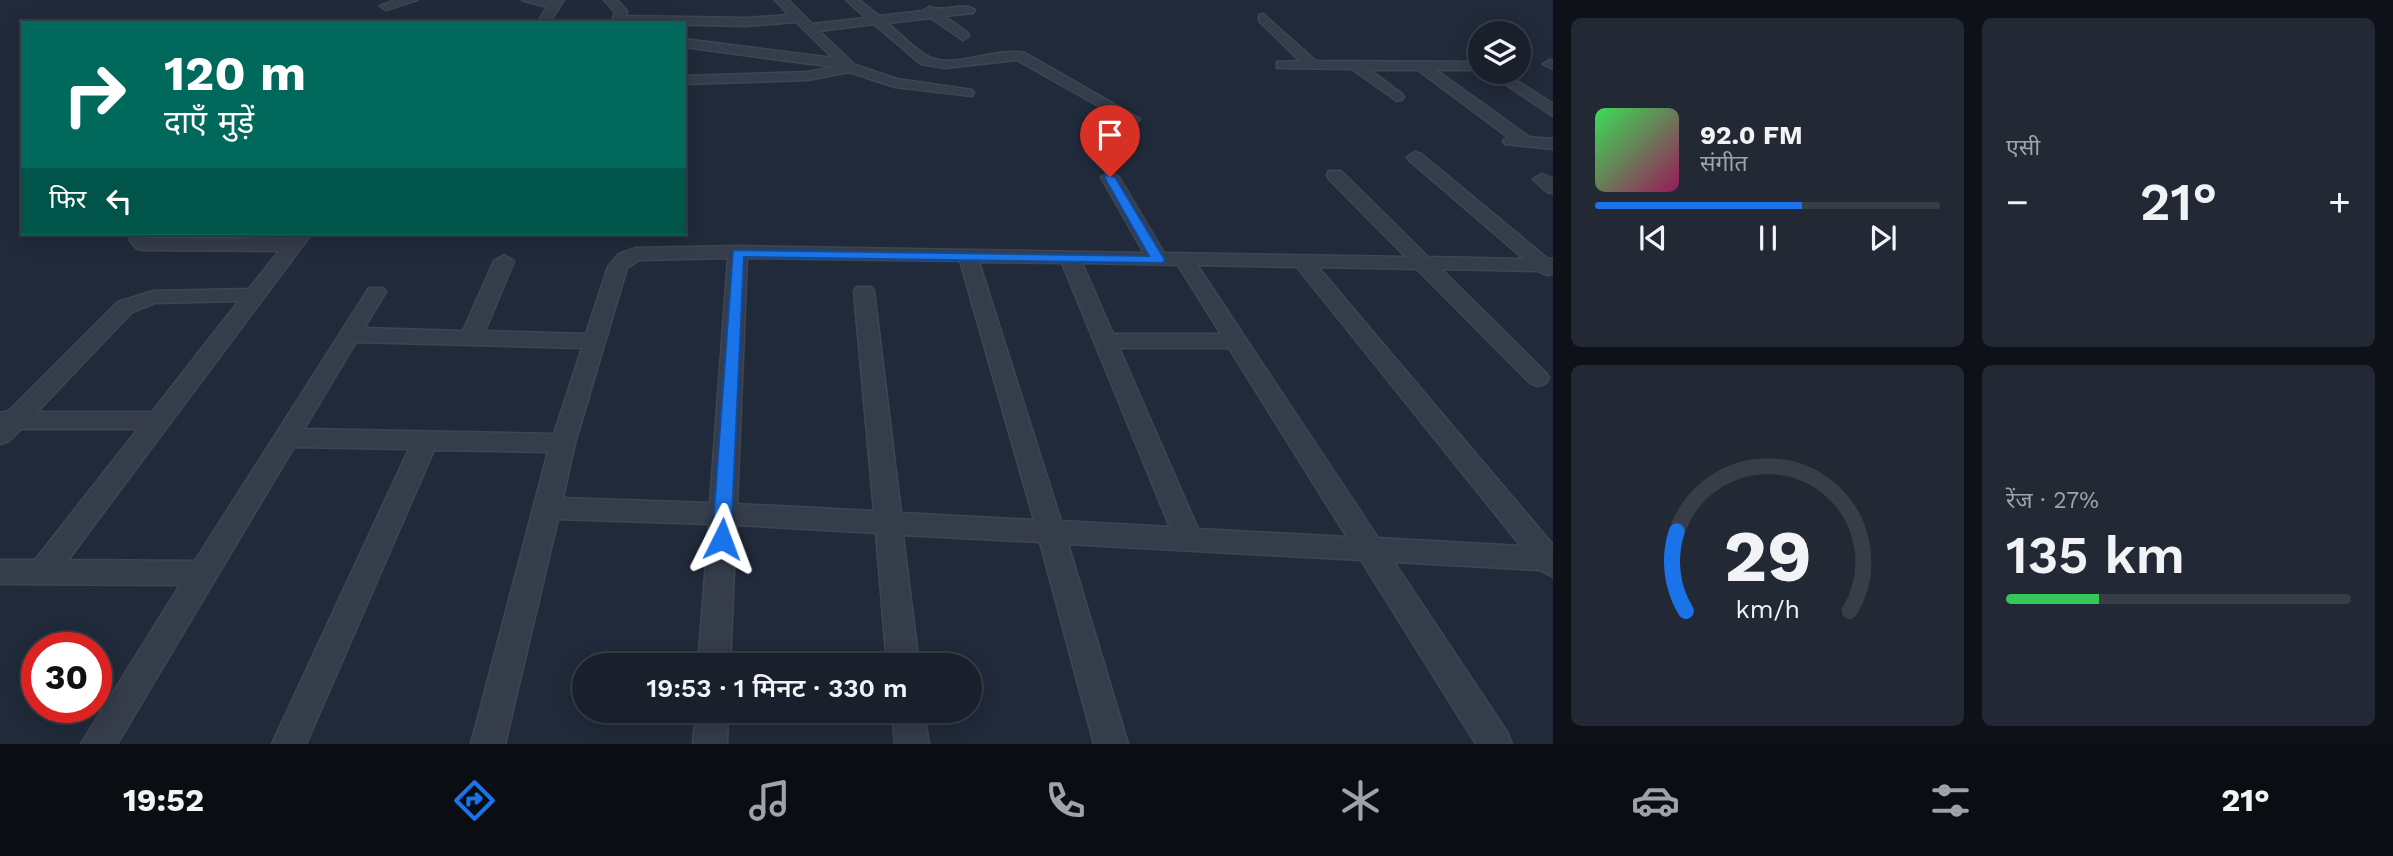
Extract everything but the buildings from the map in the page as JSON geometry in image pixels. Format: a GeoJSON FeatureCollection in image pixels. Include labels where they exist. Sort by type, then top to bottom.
{"type":"FeatureCollection","features":[{"type":"Feature","properties":{"kind":"street"},"geometry":{"type":"LineString","coordinates":[[386,6],[411,0]]}},
{"type":"Feature","properties":{"kind":"street"},"geometry":{"type":"LineString","coordinates":[[528,0],[556,3],[544,21]]}},
{"type":"Feature","properties":{"kind":"street"},"geometry":{"type":"LineString","coordinates":[[610,0],[622,15],[746,22],[798,18]]}},
{"type":"Feature","properties":{"kind":"street"},"geometry":{"type":"LineString","coordinates":[[781,0],[814,38],[847,65]]}},
{"type":"Feature","properties":{"kind":"street"},"geometry":{"type":"LineString","coordinates":[[852,0],[926,61],[946,64],[1006,55],[1020,56],[1132,119]]}},
{"type":"Feature","properties":{"kind":"street"},"geometry":{"type":"LineString","coordinates":[[916,0],[963,36]]}},
{"type":"Feature","properties":{"kind":"street"},"geometry":{"type":"LineString","coordinates":[[814,38],[875,21],[969,10]]}},
{"type":"Feature","properties":{"kind":"street"},"geometry":{"type":"LineString","coordinates":[[1263,18],[1312,65]]}},
{"type":"Feature","properties":{"kind":"street"},"geometry":{"type":"LineString","coordinates":[[686,42],[707,39],[784,44]]}},
{"type":"Feature","properties":{"kind":"street"},"geometry":{"type":"LineString","coordinates":[[686,42],[847,65],[895,83],[967,93]]}},
{"type":"Feature","properties":{"kind":"street"},"geometry":{"type":"LineString","coordinates":[[1419,64],[1525,142]]}},
{"type":"Feature","properties":{"kind":"street"},"geometry":{"type":"LineString","coordinates":[[686,80],[808,76],[847,65]]}},
{"type":"Feature","properties":{"kind":"street"},"geometry":{"type":"LineString","coordinates":[[1282,65],[1468,66]]}},
{"type":"Feature","properties":{"kind":"street"},"geometry":{"type":"LineString","coordinates":[[1355,65],[1397,97]]}},
{"type":"Feature","properties":{"kind":"street"},"geometry":{"type":"LineString","coordinates":[[1513,84],[1553,111]]}},
{"type":"Feature","properties":{"kind":"street"},"geometry":{"type":"LineString","coordinates":[[1530,95],[1553,96]]}},
{"type":"Feature","properties":{"kind":"street"},"geometry":{"type":"LineString","coordinates":[[1498,140],[1553,144]]}},
{"type":"Feature","properties":{"kind":"street"},"geometry":{"type":"LineString","coordinates":[[1415,156],[1550,267]]}},
{"type":"Feature","properties":{"kind":"street"},"geometry":{"type":"LineString","coordinates":[[1335,175],[1426,263],[1538,378]]}},
{"type":"Feature","properties":{"kind":"street"},"geometry":{"type":"LineString","coordinates":[[1110,177],[1158,260]]}},
{"type":"Feature","properties":{"kind":"street"},"geometry":{"type":"LineString","coordinates":[[141,235],[138,239],[143,244],[159,245],[298,239]]}},
{"type":"Feature","properties":{"kind":"street"},"geometry":{"type":"LineString","coordinates":[[42,573],[298,239]]}},
{"type":"Feature","properties":{"kind":"street"},"geometry":{"type":"LineString","coordinates":[[488,744],[563,443],[618,267],[626,258],[653,253],[738,253],[1550,267]]}},
{"type":"Feature","properties":{"kind":"street"},"geometry":{"type":"LineString","coordinates":[[715,653],[738,253]]}},
{"type":"Feature","properties":{"kind":"street"},"geometry":{"type":"LineString","coordinates":[[968,256],[1111,744]]}},
{"type":"Feature","properties":{"kind":"street"},"geometry":{"type":"LineString","coordinates":[[1070,258],[1189,539]]}},
{"type":"Feature","properties":{"kind":"street"},"geometry":{"type":"LineString","coordinates":[[471,338],[504,261]]}},
{"type":"Feature","properties":{"kind":"street"},"geometry":{"type":"LineString","coordinates":[[1185,261],[1495,744]]}},
{"type":"Feature","properties":{"kind":"street"},"geometry":{"type":"LineString","coordinates":[[1303,262],[1550,562]]}},
{"type":"Feature","properties":{"kind":"street"},"geometry":{"type":"LineString","coordinates":[[864,291],[902,653]]}},
{"type":"Feature","properties":{"kind":"street"},"geometry":{"type":"LineString","coordinates":[[98,744],[376,292]]}},
{"type":"Feature","properties":{"kind":"street"},"geometry":{"type":"LineString","coordinates":[[5,425],[115,315],[136,301],[153,297],[255,295]]}},
{"type":"Feature","properties":{"kind":"street"},"geometry":{"type":"LineString","coordinates":[[349,335],[593,341]]}},
{"type":"Feature","properties":{"kind":"street"},"geometry":{"type":"LineString","coordinates":[[1105,341],[1237,341]]}},
{"type":"Feature","properties":{"kind":"street"},"geometry":{"type":"LineString","coordinates":[[5,425],[157,421]]}},
{"type":"Feature","properties":{"kind":"street"},"geometry":{"type":"LineString","coordinates":[[285,439],[563,443]]}},
{"type":"Feature","properties":{"kind":"street"},"geometry":{"type":"LineString","coordinates":[[289,744],[424,443]]}},
{"type":"Feature","properties":{"kind":"street"},"geometry":{"type":"LineString","coordinates":[[547,508],[723,514],[1189,539],[1550,562]]}},
{"type":"Feature","properties":{"kind":"street"},"geometry":{"type":"LineString","coordinates":[[0,572],[202,573]]}},
{"type":"Feature","properties":{"kind":"street"},"geometry":{"type":"LineString","coordinates":[[710,744],[711,723]]}},
{"type":"Feature","properties":{"kind":"street"},"geometry":{"type":"LineString","coordinates":[[910,723],[912,744]]}},
{"type":"Feature","properties":{"kind":"route"},"geometry":{"type":"LineString","coordinates":[[722,539],[738,253],[1158,260],[1110,177]]}}]}
